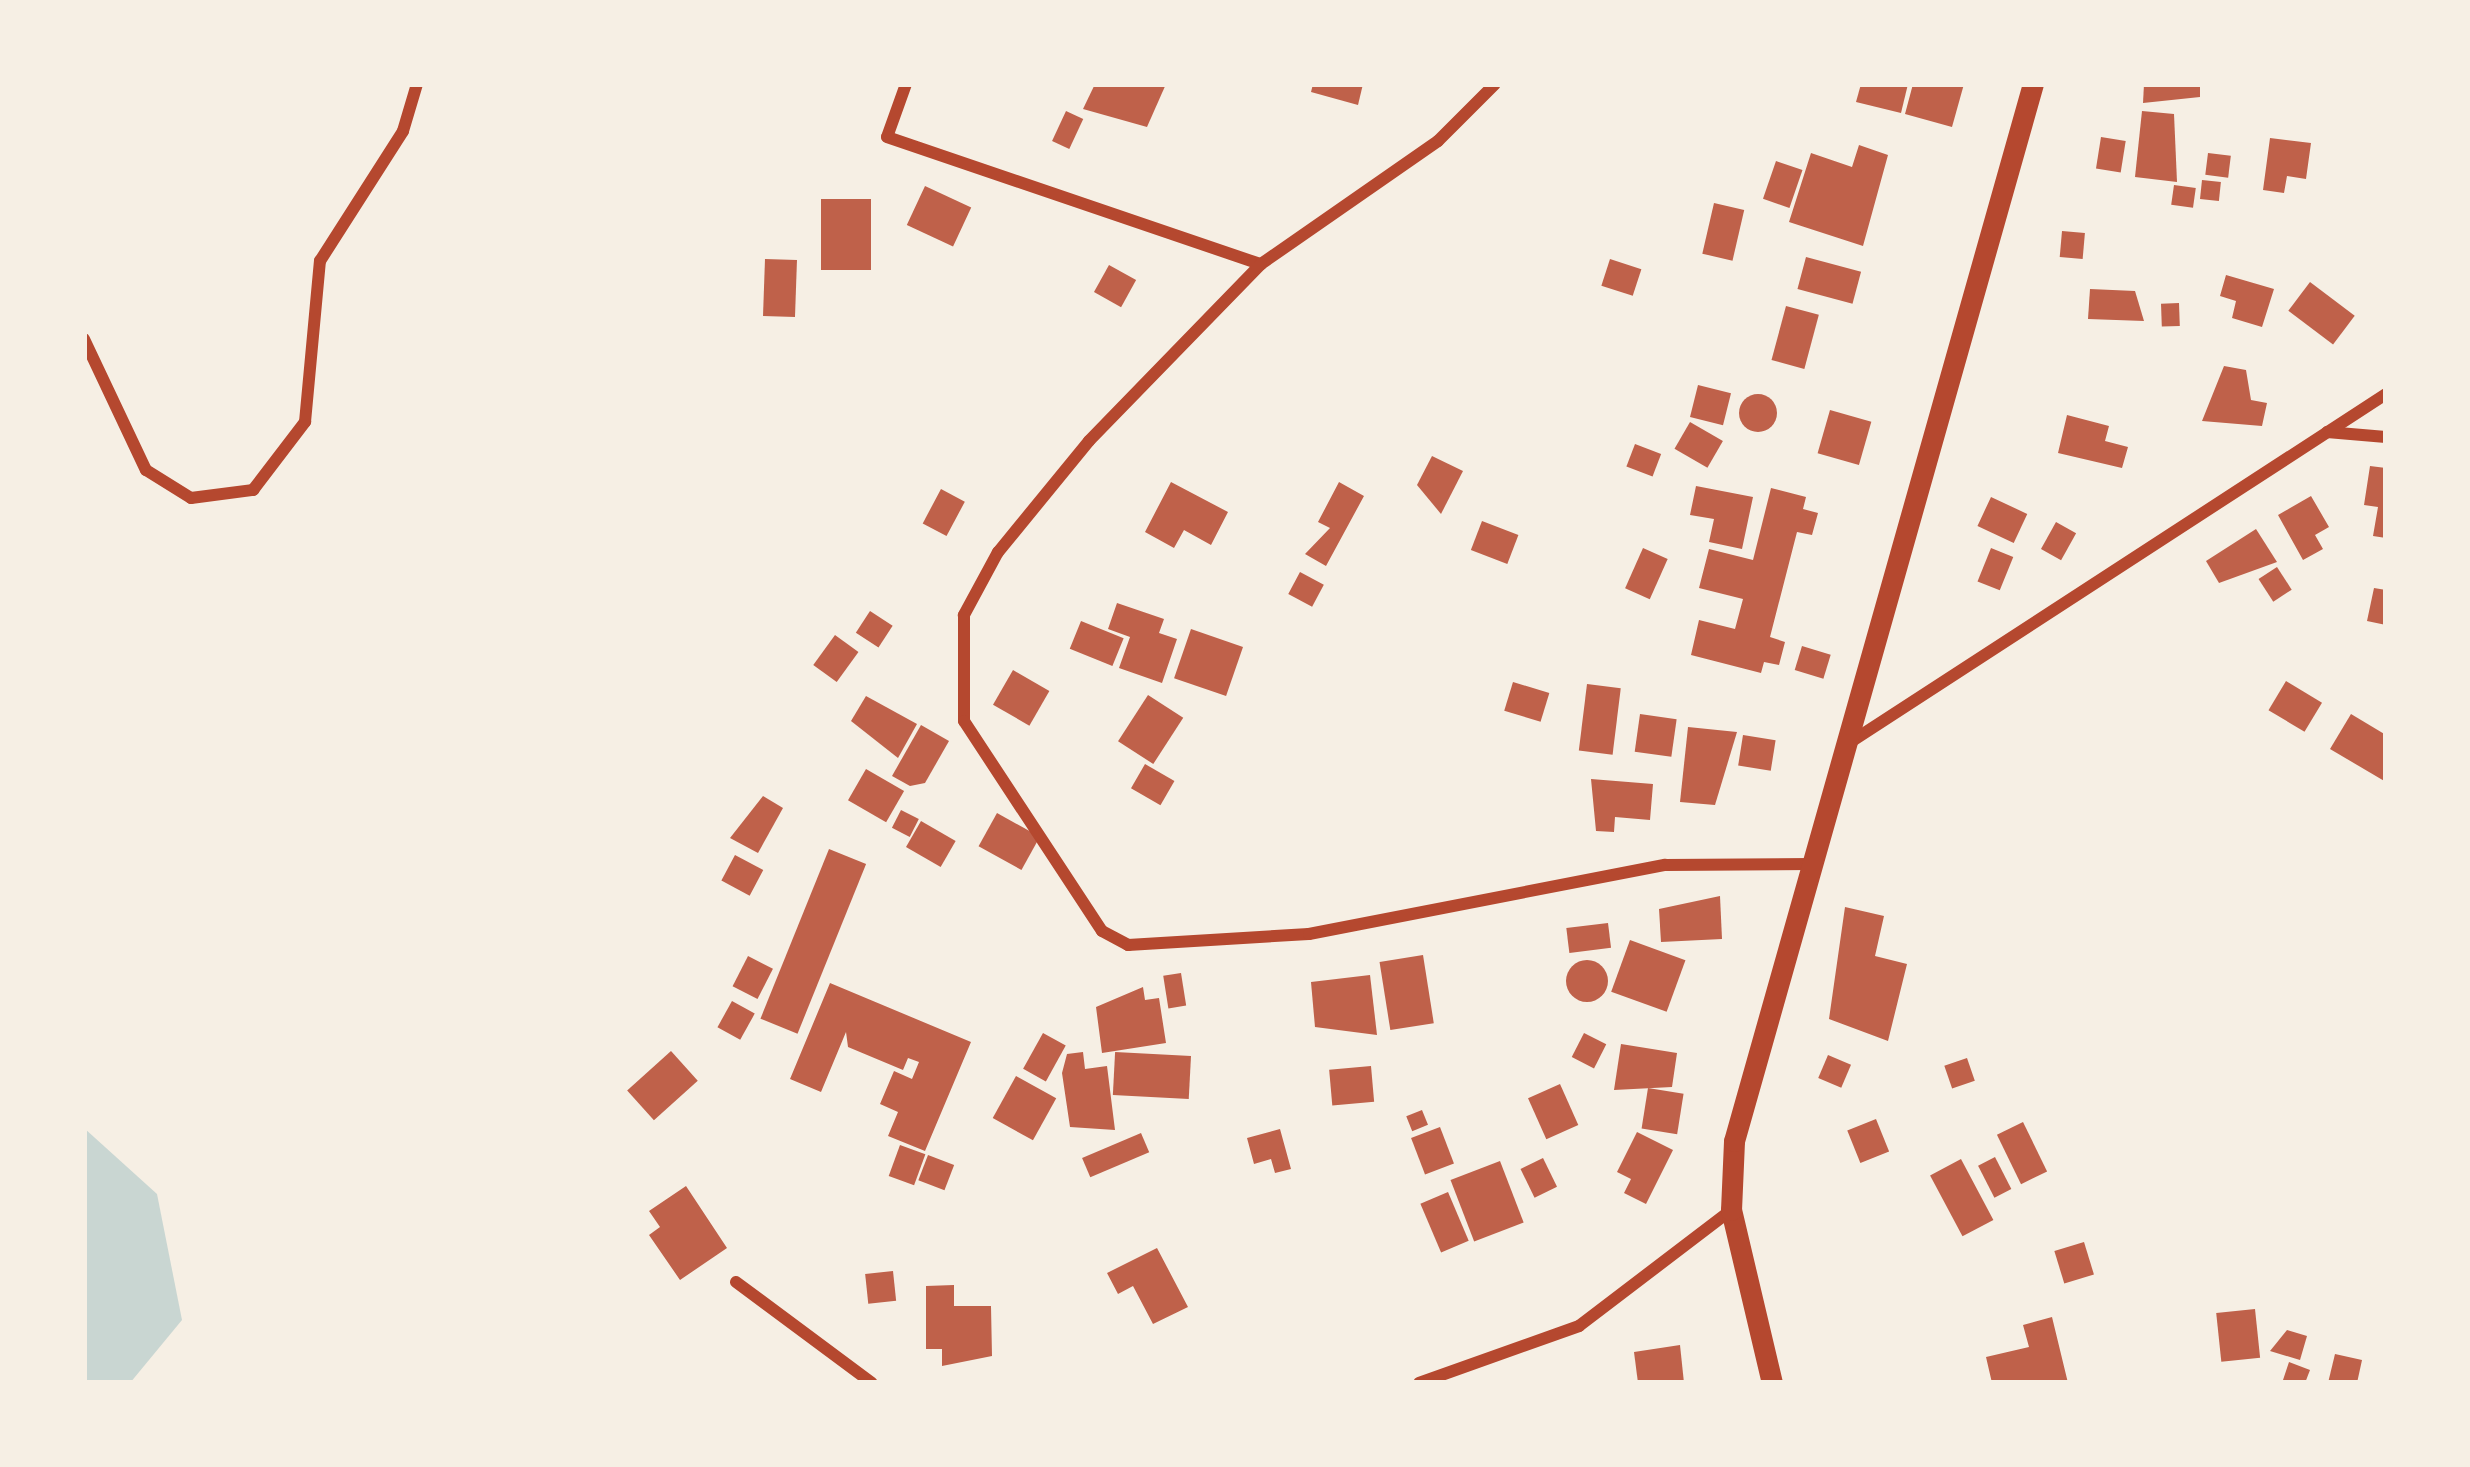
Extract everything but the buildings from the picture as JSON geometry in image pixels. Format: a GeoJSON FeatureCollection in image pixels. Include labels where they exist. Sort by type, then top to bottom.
{"type":"FeatureCollection","features":[{"type":"Feature","properties":{"kind":"highway"},"geometry":{"type":"LineString","coordinates":[[1772,1383],[1731,1210],[1734,1141],[2032,84]]}},
{"type":"Feature","properties":{"kind":"street"},"geometry":{"type":"LineString","coordinates":[[84,339],[146,470],[191,498],[226,502],[254,490],[305,422],[320,261],[403,131],[417,84]]}},
{"type":"Feature","properties":{"kind":"street"},"geometry":{"type":"LineString","coordinates":[[906,84],[887,137],[1262,264]]}},
{"type":"Feature","properties":{"kind":"street"},"geometry":{"type":"LineString","coordinates":[[1492,85],[1438,141],[1262,264],[1089,441],[998,551],[964,615],[964,721],[1102,931],[1128,945],[1201,949],[1665,865],[1812,864]]}},
{"type":"Feature","properties":{"kind":"street"},"geometry":{"type":"LineString","coordinates":[[1845,746],[2386,394]]}},
{"type":"Feature","properties":{"kind":"street"},"geometry":{"type":"LineString","coordinates":[[2326,432],[2386,437]]}},
{"type":"Feature","properties":{"kind":"street"},"geometry":{"type":"LineString","coordinates":[[1420,1383],[1579,1326],[1731,1210]]}},
{"type":"Feature","properties":{"kind":"street"},"geometry":{"type":"LineString","coordinates":[[736,1282],[872,1383]]}},
{"type":"Feature","properties":{"kind":"shaded area"},"geometry":{"type":"Polygon","coordinates":[[[84,1128],[157,1194],[182,1320],[130,1383],[84,1383],[84,1128]]]}}]}
